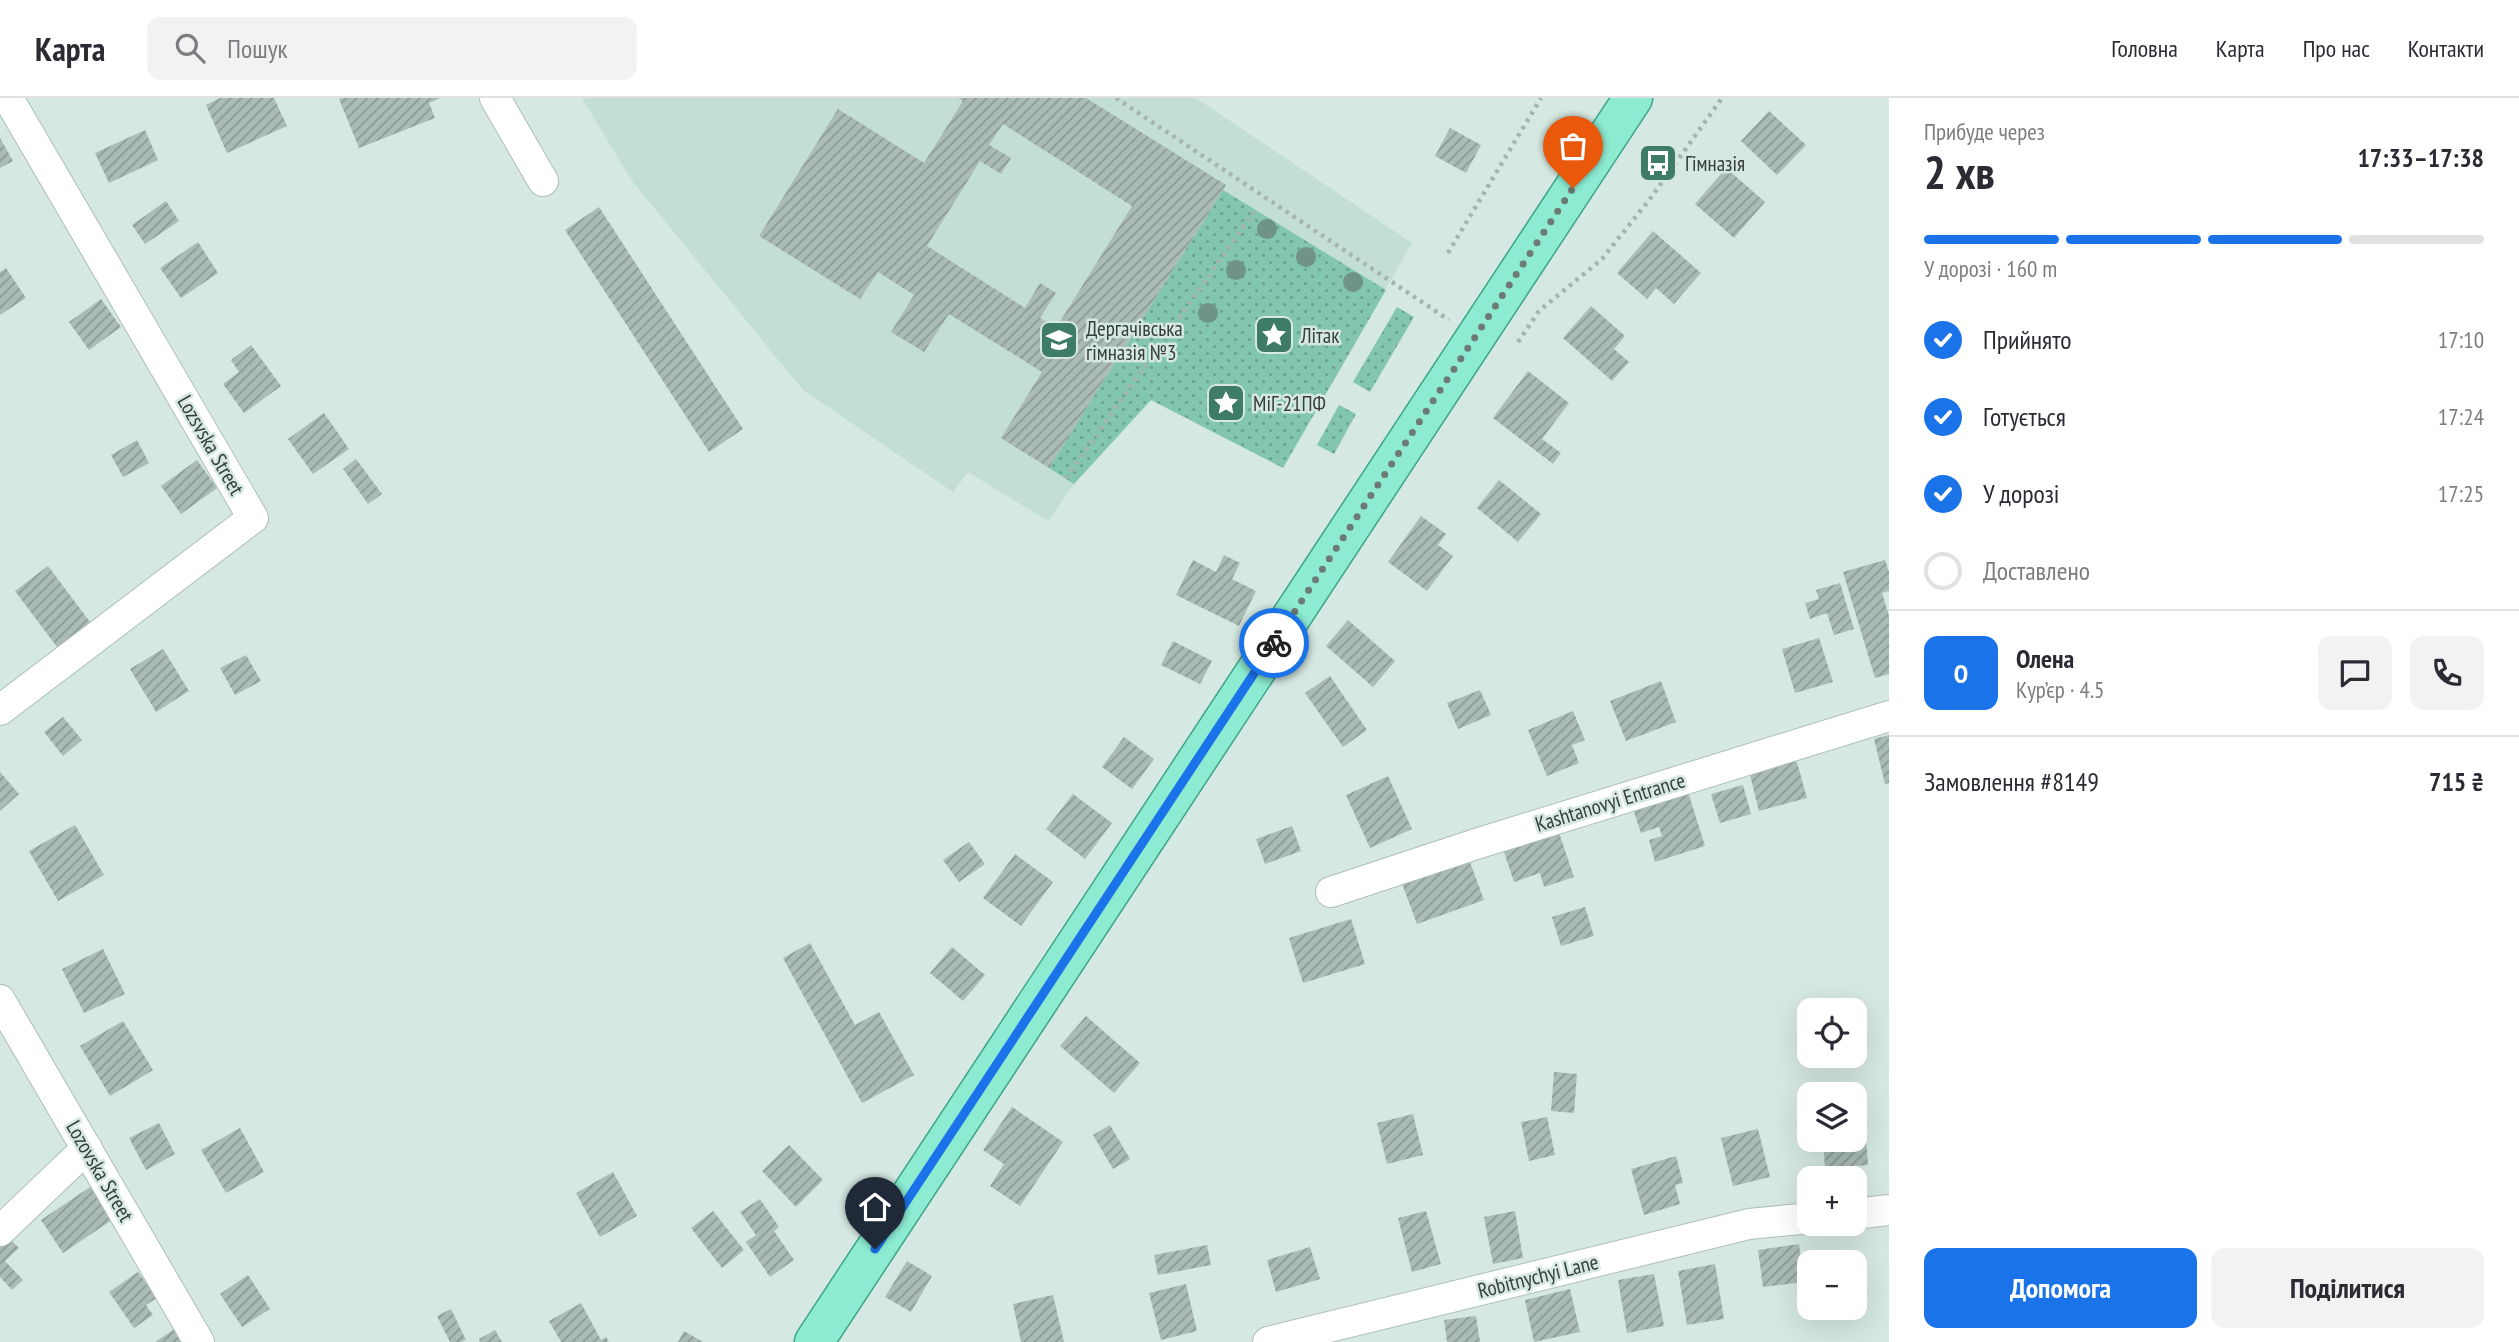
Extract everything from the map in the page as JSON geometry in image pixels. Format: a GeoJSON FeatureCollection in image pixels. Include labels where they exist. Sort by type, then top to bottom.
{"type":"FeatureCollection","features":[{"type":"Feature","properties":{"kind":"main road"},"geometry":{"type":"LineString","coordinates":[[814,1342],[1633,98]]}},
{"type":"Feature","properties":{"kind":"street","name":"Lozsvska Street"},"geometry":{"type":"LineString","coordinates":[[0,709],[253,518],[8,98]]}},
{"type":"Feature","properties":{"kind":"street"},"geometry":{"type":"LineString","coordinates":[[495,98],[543,181]]}},
{"type":"Feature","properties":{"kind":"street","name":"Kashtanovyi Entrance"},"geometry":{"type":"LineString","coordinates":[[1331,892],[1476,844],[1889,716]]}},
{"type":"Feature","properties":{"kind":"street","name":"Lozovska Street"},"geometry":{"type":"LineString","coordinates":[[0,1000],[199,1342]]}},
{"type":"Feature","properties":{"kind":"street"},"geometry":{"type":"LineString","coordinates":[[0,1231],[87,1148]]}},
{"type":"Feature","properties":{"kind":"street"},"geometry":{"type":"LineString","coordinates":[[1867,1213],[1889,1210]]}},
{"type":"Feature","properties":{"kind":"street","name":"Robitnychyi Lane"},"geometry":{"type":"LineString","coordinates":[[1268,1342],[1749,1223],[1797,1219]]}},
{"type":"Feature","properties":{"kind":"path"},"geometry":{"type":"LineString","coordinates":[[1116,98],[1476,338]]}},
{"type":"Feature","properties":{"kind":"path"},"geometry":{"type":"LineString","coordinates":[[1448,253],[1541,98]]}},
{"type":"Feature","properties":{"kind":"path"},"geometry":{"type":"LineString","coordinates":[[1066,478],[1255,210]]}},
{"type":"Feature","properties":{"kind":"shaded area","name":"Дергачівська гімназія №3"},"geometry":{"type":"Polygon","coordinates":[[[582,98],[1196,98],[1412,243],[1283,468],[1151,400],[1074,484],[1048,521],[968,472],[953,492],[803,390],[632,181],[582,98]]]}},
{"type":"Feature","properties":{"kind":"green space"},"geometry":{"type":"Polygon","coordinates":[[[1223,190],[1386,290],[1283,468],[1151,400],[1074,484],[1049,468],[1223,190]]]}},
{"type":"Feature","properties":{"kind":"green space"},"geometry":{"type":"Polygon","coordinates":[[[1397,307],[1414,317],[1370,392],[1353,382],[1397,307]]]}},
{"type":"Feature","properties":{"kind":"green space"},"geometry":{"type":"Polygon","coordinates":[[[1339,405],[1356,414],[1334,454],[1317,445],[1339,405]]]}},
{"type":"Feature","properties":{"kind":"building"},"geometry":{"type":"Polygon","coordinates":[[[220,98],[274,98],[287,126],[227,153],[206,105],[220,98]]]}},
{"type":"Feature","properties":{"kind":"building"},"geometry":{"type":"Polygon","coordinates":[[[440,98],[429,103],[435,118],[359,148],[339,99],[440,98]]]}},
{"type":"Feature","properties":{"kind":"building"},"geometry":{"type":"Polygon","coordinates":[[[958,98],[1086,98],[1226,185],[1049,468],[1001,438],[1042,372],[949,314],[924,352],[891,332],[914,295],[878,272],[860,299],[759,236],[838,109],[924,163],[963,101],[958,98]],[[1003,124],[989,145],[1011,158],[1001,174],[980,161],[927,246],[1025,308],[1040,283],[1056,293],[1040,318],[1056,328],[1132,206],[1003,124]]]}},
{"type":"Feature","properties":{"kind":"building"},"geometry":{"type":"Polygon","coordinates":[[[1769,111],[1806,145],[1777,175],[1741,141],[1769,111]]]}},
{"type":"Feature","properties":{"kind":"building"},"geometry":{"type":"Polygon","coordinates":[[[1450,128],[1481,145],[1466,173],[1435,156],[1450,128]]]}},
{"type":"Feature","properties":{"kind":"building"},"geometry":{"type":"Polygon","coordinates":[[[145,130],[158,160],[109,183],[95,153],[145,130]]]}},
{"type":"Feature","properties":{"kind":"building"},"geometry":{"type":"Polygon","coordinates":[[[0,138],[13,161],[0,168],[0,138]]]}},
{"type":"Feature","properties":{"kind":"building"},"geometry":{"type":"Polygon","coordinates":[[[1726,168],[1765,202],[1734,238],[1695,204],[1726,168]]]}},
{"type":"Feature","properties":{"kind":"building"},"geometry":{"type":"Polygon","coordinates":[[[166,201],[179,221],[145,244],[132,225],[166,201]]]}},
{"type":"Feature","properties":{"kind":"building"},"geometry":{"type":"Polygon","coordinates":[[[599,207],[743,429],[709,452],[565,230],[599,207]]]}},
{"type":"Feature","properties":{"kind":"building"},"geometry":{"type":"Polygon","coordinates":[[[1653,231],[1701,273],[1674,304],[1656,288],[1647,299],[1617,273],[1653,231]]]}},
{"type":"Feature","properties":{"kind":"building"},"geometry":{"type":"Polygon","coordinates":[[[198,242],[218,273],[181,298],[160,268],[198,242]]]}},
{"type":"Feature","properties":{"kind":"building"},"geometry":{"type":"Polygon","coordinates":[[[6,268],[26,298],[0,315],[0,272],[6,268]]]}},
{"type":"Feature","properties":{"kind":"building"},"geometry":{"type":"Polygon","coordinates":[[[101,299],[121,327],[89,350],[69,322],[101,299]]]}},
{"type":"Feature","properties":{"kind":"building"},"geometry":{"type":"Polygon","coordinates":[[[1591,306],[1625,336],[1614,349],[1629,362],[1612,381],[1563,338],[1591,306]]]}},
{"type":"Feature","properties":{"kind":"building"},"geometry":{"type":"Polygon","coordinates":[[[251,345],[281,386],[244,413],[223,384],[239,372],[231,360],[251,345]]]}},
{"type":"Feature","properties":{"kind":"building"},"geometry":{"type":"Polygon","coordinates":[[[1528,371],[1569,403],[1542,439],[1561,453],[1553,464],[1493,418],[1528,371]]]}},
{"type":"Feature","properties":{"kind":"building"},"geometry":{"type":"Polygon","coordinates":[[[324,413],[349,449],[313,474],[288,439],[324,413]]]}},
{"type":"Feature","properties":{"kind":"building"},"geometry":{"type":"Polygon","coordinates":[[[137,440],[149,463],[123,477],[111,455],[137,440]]]}},
{"type":"Feature","properties":{"kind":"building"},"geometry":{"type":"Polygon","coordinates":[[[356,459],[382,494],[368,504],[343,469],[356,459]]]}},
{"type":"Feature","properties":{"kind":"building"},"geometry":{"type":"Polygon","coordinates":[[[197,460],[217,488],[181,514],[161,486],[197,460]]]}},
{"type":"Feature","properties":{"kind":"building"},"geometry":{"type":"Polygon","coordinates":[[[1499,480],[1541,514],[1518,542],[1477,508],[1499,480]]]}},
{"type":"Feature","properties":{"kind":"building"},"geometry":{"type":"Polygon","coordinates":[[[1421,516],[1446,534],[1438,545],[1453,556],[1427,591],[1388,562],[1421,516]]]}},
{"type":"Feature","properties":{"kind":"building"},"geometry":{"type":"Polygon","coordinates":[[[1224,555],[1240,563],[1232,579],[1256,591],[1239,626],[1176,595],[1193,560],[1216,572],[1224,555]]]}},
{"type":"Feature","properties":{"kind":"building"},"geometry":{"type":"Polygon","coordinates":[[[1885,560],[1889,572],[1889,591],[1882,593],[1889,616],[1889,674],[1875,678],[1843,572],[1885,560]]]}},
{"type":"Feature","properties":{"kind":"building"},"geometry":{"type":"Polygon","coordinates":[[[48,566],[93,626],[60,651],[15,591],[48,566]]]}},
{"type":"Feature","properties":{"kind":"building"},"geometry":{"type":"Polygon","coordinates":[[[1840,583],[1854,629],[1834,635],[1827,613],[1810,619],[1805,603],[1819,599],[1816,590],[1840,583]]]}},
{"type":"Feature","properties":{"kind":"building"},"geometry":{"type":"Polygon","coordinates":[[[1348,620],[1395,661],[1373,687],[1326,646],[1348,620]]]}},
{"type":"Feature","properties":{"kind":"building"},"geometry":{"type":"Polygon","coordinates":[[[1819,638],[1833,682],[1795,693],[1782,649],[1819,638]]]}},
{"type":"Feature","properties":{"kind":"building"},"geometry":{"type":"Polygon","coordinates":[[[1173,641],[1212,661],[1200,684],[1161,665],[1173,641]]]}},
{"type":"Feature","properties":{"kind":"building"},"geometry":{"type":"Polygon","coordinates":[[[163,649],[189,691],[156,712],[130,669],[163,649]]]}},
{"type":"Feature","properties":{"kind":"building"},"geometry":{"type":"Polygon","coordinates":[[[246,655],[261,681],[235,695],[220,668],[246,655]]]}},
{"type":"Feature","properties":{"kind":"building"},"geometry":{"type":"Polygon","coordinates":[[[1330,676],[1367,730],[1343,747],[1305,693],[1330,676]]]}},
{"type":"Feature","properties":{"kind":"building"},"geometry":{"type":"Polygon","coordinates":[[[1661,681],[1676,722],[1626,741],[1610,701],[1661,681]]]}},
{"type":"Feature","properties":{"kind":"building"},"geometry":{"type":"Polygon","coordinates":[[[1480,690],[1491,715],[1458,729],[1447,703],[1480,690]]]}},
{"type":"Feature","properties":{"kind":"building"},"geometry":{"type":"Polygon","coordinates":[[[1573,711],[1585,740],[1572,745],[1579,763],[1547,776],[1528,730],[1573,711]]]}},
{"type":"Feature","properties":{"kind":"building"},"geometry":{"type":"Polygon","coordinates":[[[63,717],[82,740],[63,756],[44,732],[63,717]]]}},
{"type":"Feature","properties":{"kind":"building"},"geometry":{"type":"Polygon","coordinates":[[[1889,735],[1889,783],[1885,784],[1874,739],[1889,735]]]}},
{"type":"Feature","properties":{"kind":"building"},"geometry":{"type":"Polygon","coordinates":[[[1124,737],[1154,759],[1132,789],[1102,767],[1124,737]]]}},
{"type":"Feature","properties":{"kind":"building"},"geometry":{"type":"Polygon","coordinates":[[[1796,759],[1807,798],[1759,811],[1749,771],[1796,759]]]}},
{"type":"Feature","properties":{"kind":"building"},"geometry":{"type":"Polygon","coordinates":[[[0,772],[19,794],[0,811],[0,772]]]}},
{"type":"Feature","properties":{"kind":"building"},"geometry":{"type":"Polygon","coordinates":[[[1388,776],[1412,829],[1370,848],[1346,795],[1388,776]]]}},
{"type":"Feature","properties":{"kind":"building"},"geometry":{"type":"Polygon","coordinates":[[[1743,785],[1751,814],[1720,823],[1711,794],[1743,785]]]}},
{"type":"Feature","properties":{"kind":"building"},"geometry":{"type":"Polygon","coordinates":[[[1688,792],[1705,846],[1655,862],[1649,840],[1662,836],[1659,827],[1641,833],[1633,809],[1688,792]]]}},
{"type":"Feature","properties":{"kind":"building"},"geometry":{"type":"Polygon","coordinates":[[[1073,794],[1112,823],[1085,859],[1046,829],[1073,794]]]}},
{"type":"Feature","properties":{"kind":"building"},"geometry":{"type":"Polygon","coordinates":[[[75,825],[104,875],[58,901],[29,851],[75,825]]]}},
{"type":"Feature","properties":{"kind":"building"},"geometry":{"type":"Polygon","coordinates":[[[1292,826],[1301,851],[1265,864],[1256,839],[1292,826]]]}},
{"type":"Feature","properties":{"kind":"building"},"geometry":{"type":"Polygon","coordinates":[[[1557,827],[1574,877],[1544,887],[1540,873],[1514,882],[1502,846],[1557,827]]]}},
{"type":"Feature","properties":{"kind":"building"},"geometry":{"type":"Polygon","coordinates":[[[969,842],[985,864],[959,882],[943,860],[969,842]]]}},
{"type":"Feature","properties":{"kind":"building"},"geometry":{"type":"Polygon","coordinates":[[[1015,854],[1053,882],[1021,926],[983,898],[1015,854]]]}},
{"type":"Feature","properties":{"kind":"building"},"geometry":{"type":"Polygon","coordinates":[[[1468,857],[1484,900],[1417,924],[1401,881],[1468,857]]]}},
{"type":"Feature","properties":{"kind":"building"},"geometry":{"type":"Polygon","coordinates":[[[1585,907],[1594,936],[1561,946],[1552,917],[1585,907]]]}},
{"type":"Feature","properties":{"kind":"building"},"geometry":{"type":"Polygon","coordinates":[[[1351,919],[1365,964],[1303,983],[1289,938],[1351,919]]]}},
{"type":"Feature","properties":{"kind":"building"},"geometry":{"type":"Polygon","coordinates":[[[810,943],[855,1025],[879,1012],[914,1075],[862,1103],[783,958],[810,943]]]}},
{"type":"Feature","properties":{"kind":"building"},"geometry":{"type":"Polygon","coordinates":[[[952,947],[985,975],[963,1001],[930,973],[952,947]]]}},
{"type":"Feature","properties":{"kind":"building"},"geometry":{"type":"Polygon","coordinates":[[[103,949],[125,994],[84,1013],[62,969],[103,949]]]}},
{"type":"Feature","properties":{"kind":"building"},"geometry":{"type":"Polygon","coordinates":[[[1086,1016],[1140,1063],[1114,1093],[1060,1046],[1086,1016]]]}},
{"type":"Feature","properties":{"kind":"building"},"geometry":{"type":"Polygon","coordinates":[[[123,1021],[153,1070],[110,1096],[80,1046],[123,1021]]]}},
{"type":"Feature","properties":{"kind":"building"},"geometry":{"type":"Polygon","coordinates":[[[1554,1072],[1577,1074],[1574,1113],[1551,1111],[1554,1072]]]}},
{"type":"Feature","properties":{"kind":"building"},"geometry":{"type":"Polygon","coordinates":[[[1012,1107],[1063,1142],[1020,1206],[990,1186],[1004,1164],[983,1150],[1012,1107]]]}},
{"type":"Feature","properties":{"kind":"building"},"geometry":{"type":"Polygon","coordinates":[[[1413,1114],[1423,1155],[1387,1164],[1377,1123],[1413,1114]]]}},
{"type":"Feature","properties":{"kind":"building"},"geometry":{"type":"Polygon","coordinates":[[[1547,1117],[1555,1155],[1529,1161],[1521,1122],[1547,1117]]]}},
{"type":"Feature","properties":{"kind":"building"},"geometry":{"type":"Polygon","coordinates":[[[159,1123],[175,1154],[146,1170],[129,1138],[159,1123]]]}},
{"type":"Feature","properties":{"kind":"building"},"geometry":{"type":"Polygon","coordinates":[[[1110,1125],[1130,1159],[1113,1169],[1093,1135],[1110,1125]]]}},
{"type":"Feature","properties":{"kind":"building"},"geometry":{"type":"Polygon","coordinates":[[[240,1128],[264,1172],[226,1193],[201,1150],[240,1128]]]}},
{"type":"Feature","properties":{"kind":"building"},"geometry":{"type":"Polygon","coordinates":[[[1758,1129],[1770,1177],[1733,1186],[1721,1138],[1758,1129]]]}},
{"type":"Feature","properties":{"kind":"building"},"geometry":{"type":"Polygon","coordinates":[[[789,1145],[823,1180],[796,1207],[762,1171],[789,1145]]]}},
{"type":"Feature","properties":{"kind":"building"},"geometry":{"type":"Polygon","coordinates":[[[1824,1152],[1867,1152],[1868,1165],[1825,1166],[1824,1152]]]}},
{"type":"Feature","properties":{"kind":"building"},"geometry":{"type":"Polygon","coordinates":[[[1676,1156],[1683,1183],[1675,1185],[1680,1204],[1644,1215],[1631,1169],[1676,1156]]]}},
{"type":"Feature","properties":{"kind":"building"},"geometry":{"type":"Polygon","coordinates":[[[613,1172],[637,1216],[600,1237],[576,1193],[613,1172]]]}},
{"type":"Feature","properties":{"kind":"building"},"geometry":{"type":"Polygon","coordinates":[[[90,1187],[112,1220],[63,1253],[41,1220],[90,1187]]]}},
{"type":"Feature","properties":{"kind":"building"},"geometry":{"type":"Polygon","coordinates":[[[760,1199],[779,1227],[774,1231],[794,1260],[770,1277],[746,1242],[756,1235],[740,1212],[760,1199]]]}},
{"type":"Feature","properties":{"kind":"building"},"geometry":{"type":"Polygon","coordinates":[[[713,1211],[744,1250],[722,1268],[691,1228],[713,1211]]]}},
{"type":"Feature","properties":{"kind":"building"},"geometry":{"type":"Polygon","coordinates":[[[1426,1211],[1441,1264],[1412,1272],[1398,1218],[1426,1211]]]}},
{"type":"Feature","properties":{"kind":"building"},"geometry":{"type":"Polygon","coordinates":[[[1515,1211],[1523,1258],[1493,1264],[1484,1217],[1515,1211]]]}},
{"type":"Feature","properties":{"kind":"building"},"geometry":{"type":"Polygon","coordinates":[[[8,1237],[19,1248],[5,1261],[23,1280],[12,1290],[0,1277],[0,1245],[8,1237]]]}},
{"type":"Feature","properties":{"kind":"building"},"geometry":{"type":"Polygon","coordinates":[[[1799,1244],[1797,1283],[1763,1287],[1758,1250],[1799,1244]]]}},
{"type":"Feature","properties":{"kind":"building"},"geometry":{"type":"Polygon","coordinates":[[[1207,1245],[1211,1265],[1158,1275],[1154,1255],[1207,1245]]]}},
{"type":"Feature","properties":{"kind":"building"},"geometry":{"type":"Polygon","coordinates":[[[1310,1247],[1320,1279],[1276,1292],[1267,1260],[1310,1247]]]}},
{"type":"Feature","properties":{"kind":"building"},"geometry":{"type":"Polygon","coordinates":[[[907,1261],[932,1276],[911,1312],[885,1297],[907,1261]]]}},
{"type":"Feature","properties":{"kind":"building"},"geometry":{"type":"Polygon","coordinates":[[[1715,1264],[1724,1319],[1687,1325],[1678,1271],[1715,1264]]]}},
{"type":"Feature","properties":{"kind":"building"},"geometry":{"type":"Polygon","coordinates":[[[138,1272],[157,1298],[146,1305],[153,1315],[134,1328],[109,1292],[138,1272]]]}},
{"type":"Feature","properties":{"kind":"building"},"geometry":{"type":"Polygon","coordinates":[[[1654,1274],[1664,1326],[1627,1333],[1618,1280],[1654,1274]]]}},
{"type":"Feature","properties":{"kind":"building"},"geometry":{"type":"Polygon","coordinates":[[[248,1275],[270,1309],[242,1327],[220,1294],[248,1275]]]}},
{"type":"Feature","properties":{"kind":"building"},"geometry":{"type":"Polygon","coordinates":[[[1186,1284],[1197,1331],[1161,1340],[1149,1293],[1186,1284]]]}},
{"type":"Feature","properties":{"kind":"building"},"geometry":{"type":"Polygon","coordinates":[[[1570,1289],[1580,1332],[1534,1342],[1525,1300],[1570,1289]]]}},
{"type":"Feature","properties":{"kind":"building"},"geometry":{"type":"Polygon","coordinates":[[[1053,1295],[1064,1342],[1021,1342],[1013,1304],[1053,1295]]]}},
{"type":"Feature","properties":{"kind":"building"},"geometry":{"type":"Polygon","coordinates":[[[581,1303],[601,1340],[606,1337],[609,1342],[561,1342],[549,1321],[581,1303]]]}},
{"type":"Feature","properties":{"kind":"building"},"geometry":{"type":"Polygon","coordinates":[[[451,1309],[466,1340],[461,1342],[450,1342],[437,1316],[451,1309]]]}},
{"type":"Feature","properties":{"kind":"building"},"geometry":{"type":"Polygon","coordinates":[[[1476,1316],[1480,1342],[1447,1342],[1444,1320],[1476,1316]]]}},
{"type":"Feature","properties":{"kind":"building"},"geometry":{"type":"Polygon","coordinates":[[[176,1328],[185,1342],[155,1342],[176,1328]]]}},
{"type":"Feature","properties":{"kind":"building"},"geometry":{"type":"Polygon","coordinates":[[[495,1330],[502,1342],[480,1342],[479,1339],[495,1330]]]}},
{"type":"Feature","properties":{"kind":"building"},"geometry":{"type":"Polygon","coordinates":[[[684,1331],[703,1342],[678,1342],[684,1331]]]}},
{"type":"Feature","properties":{"kind":"way so far"},"geometry":{"type":"LineString","coordinates":[[1274,643],[1573,188]]}},
{"type":"Feature","properties":{"kind":"place","name":"Гімназія"},"geometry":{"type":"Point","coordinates":[1658,163]}},
{"type":"Feature","properties":{"kind":"place","name":"Літак"},"geometry":{"type":"Point","coordinates":[1274,335]}},
{"type":"Feature","properties":{"kind":"place","name":"Дергачівська гімназія №3"},"geometry":{"type":"Point","coordinates":[1059,340]}},
{"type":"Feature","properties":{"kind":"place","name":"МіГ-21ПФ"},"geometry":{"type":"Point","coordinates":[1226,403]}},
{"type":"Feature","properties":{"kind":"route"},"geometry":{"type":"LineString","coordinates":[[875,1249],[1274,643]]}}]}
